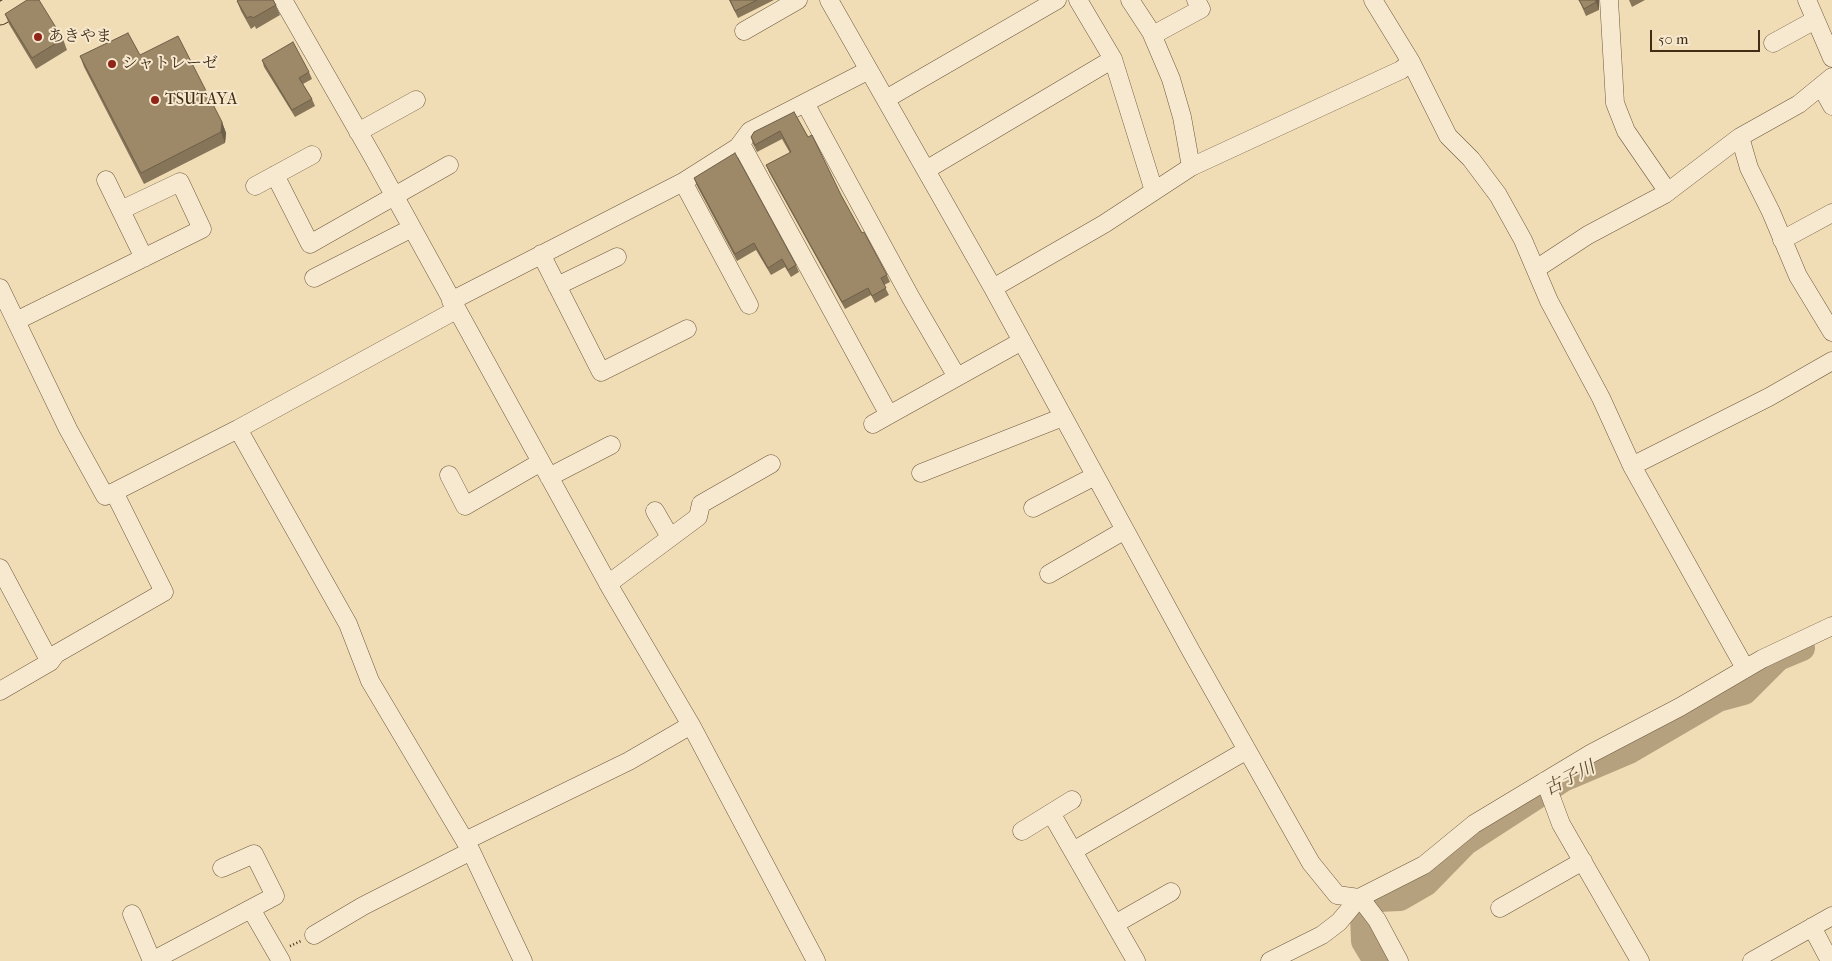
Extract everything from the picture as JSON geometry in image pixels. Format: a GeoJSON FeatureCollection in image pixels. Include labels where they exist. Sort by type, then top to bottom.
{"type":"FeatureCollection","features":[{"type":"Feature","properties":{"kind":"main road"},"geometry":{"type":"LineString","coordinates":[[0,14],[23,0]]}},
{"type":"Feature","properties":{"kind":"street"},"geometry":{"type":"LineString","coordinates":[[283,0],[394,195],[608,584],[692,725],[816,961]]}},
{"type":"Feature","properties":{"kind":"street"},"geometry":{"type":"LineString","coordinates":[[744,31],[798,0]]}},
{"type":"Feature","properties":{"kind":"street"},"geometry":{"type":"LineString","coordinates":[[829,0],[993,288],[1310,863],[1337,895],[1361,901],[1377,920],[1399,961]]}},
{"type":"Feature","properties":{"kind":"street"},"geometry":{"type":"LineString","coordinates":[[886,99],[1057,0]]}},
{"type":"Feature","properties":{"kind":"street"},"geometry":{"type":"LineString","coordinates":[[1078,0],[1113,59],[1154,191]]}},
{"type":"Feature","properties":{"kind":"street"},"geometry":{"type":"LineString","coordinates":[[1130,0],[1152,35],[1171,80],[1182,117],[1191,168]]}},
{"type":"Feature","properties":{"kind":"street"},"geometry":{"type":"LineString","coordinates":[[1152,35],[1201,9],[1196,0]]}},
{"type":"Feature","properties":{"kind":"street"},"geometry":{"type":"LineString","coordinates":[[1373,0],[1411,62],[1448,136],[1471,159],[1498,195],[1536,269],[1549,301],[1601,398],[1632,466],[1745,668]]}},
{"type":"Feature","properties":{"kind":"street"},"geometry":{"type":"LineString","coordinates":[[1609,0],[1615,103],[1626,132],[1668,192]]}},
{"type":"Feature","properties":{"kind":"street"},"geometry":{"type":"LineString","coordinates":[[1807,0],[1815,20],[1827,34],[1832,58]]}},
{"type":"Feature","properties":{"kind":"street"},"geometry":{"type":"LineString","coordinates":[[1773,43],[1815,20]]}},
{"type":"Feature","properties":{"kind":"street"},"geometry":{"type":"LineString","coordinates":[[926,170],[1113,59]]}},
{"type":"Feature","properties":{"kind":"street"},"geometry":{"type":"LineString","coordinates":[[993,288],[1104,224],[1191,168],[1400,70],[1411,62]]}},
{"type":"Feature","properties":{"kind":"street"},"geometry":{"type":"LineString","coordinates":[[0,288],[9,317],[105,496],[238,429],[454,306],[541,254],[683,182],[741,144],[750,131],[870,70]]}},
{"type":"Feature","properties":{"kind":"street"},"geometry":{"type":"LineString","coordinates":[[1536,269],[1588,235],[1668,192],[1740,137],[1799,104],[1827,81],[1832,106]]}},
{"type":"Feature","properties":{"kind":"street"},"geometry":{"type":"LineString","coordinates":[[358,132],[416,100]]}},
{"type":"Feature","properties":{"kind":"street"},"geometry":{"type":"LineString","coordinates":[[805,103],[911,298],[957,377]]}},
{"type":"Feature","properties":{"kind":"street"},"geometry":{"type":"LineString","coordinates":[[1740,137],[1749,168],[1771,212],[1798,276],[1832,332]]}},
{"type":"Feature","properties":{"kind":"street"},"geometry":{"type":"LineString","coordinates":[[741,144],[889,415]]}},
{"type":"Feature","properties":{"kind":"street"},"geometry":{"type":"LineString","coordinates":[[255,186],[312,155]]}},
{"type":"Feature","properties":{"kind":"street"},"geometry":{"type":"LineString","coordinates":[[275,175],[310,244],[448,165]]}},
{"type":"Feature","properties":{"kind":"street"},"geometry":{"type":"LineString","coordinates":[[106,180],[144,258]]}},
{"type":"Feature","properties":{"kind":"street"},"geometry":{"type":"LineString","coordinates":[[9,317],[144,258],[202,229],[180,182],[121,210]]}},
{"type":"Feature","properties":{"kind":"street"},"geometry":{"type":"LineString","coordinates":[[683,182],[749,306]]}},
{"type":"Feature","properties":{"kind":"street"},"geometry":{"type":"LineString","coordinates":[[1782,240],[1832,213]]}},
{"type":"Feature","properties":{"kind":"street"},"geometry":{"type":"LineString","coordinates":[[314,278],[412,228]]}},
{"type":"Feature","properties":{"kind":"street"},"geometry":{"type":"LineString","coordinates":[[541,254],[601,372],[687,329]]}},
{"type":"Feature","properties":{"kind":"street"},"geometry":{"type":"LineString","coordinates":[[557,286],[617,257]]}},
{"type":"Feature","properties":{"kind":"street"},"geometry":{"type":"LineString","coordinates":[[873,424],[1022,341]]}},
{"type":"Feature","properties":{"kind":"street"},"geometry":{"type":"LineString","coordinates":[[1632,466],[1769,397],[1832,361]]}},
{"type":"Feature","properties":{"kind":"street"},"geometry":{"type":"LineString","coordinates":[[921,473],[1063,417]]}},
{"type":"Feature","properties":{"kind":"street"},"geometry":{"type":"LineString","coordinates":[[238,429],[348,624],[370,681],[468,846],[523,961]]}},
{"type":"Feature","properties":{"kind":"street"},"geometry":{"type":"LineString","coordinates":[[449,475],[465,506],[545,470],[611,445]]}},
{"type":"Feature","properties":{"kind":"street"},"geometry":{"type":"LineString","coordinates":[[608,584],[698,517],[701,504],[771,464]]}},
{"type":"Feature","properties":{"kind":"street"},"geometry":{"type":"LineString","coordinates":[[1033,508],[1096,476]]}},
{"type":"Feature","properties":{"kind":"street"},"geometry":{"type":"LineString","coordinates":[[0,691],[50,662],[56,654],[164,592],[114,492]]}},
{"type":"Feature","properties":{"kind":"street"},"geometry":{"type":"LineString","coordinates":[[655,511],[670,537]]}},
{"type":"Feature","properties":{"kind":"street"},"geometry":{"type":"LineString","coordinates":[[1050,574],[1125,530]]}},
{"type":"Feature","properties":{"kind":"street"},"geometry":{"type":"LineString","coordinates":[[0,568],[50,662]]}},
{"type":"Feature","properties":{"kind":"street"},"geometry":{"type":"LineString","coordinates":[[1270,961],[1322,935],[1361,901],[1424,865],[1474,824],[1745,668],[1800,639],[1832,626]]}},
{"type":"Feature","properties":{"kind":"street"},"geometry":{"type":"LineString","coordinates":[[314,935],[468,846],[629,761],[692,725]]}},
{"type":"Feature","properties":{"kind":"street"},"geometry":{"type":"LineString","coordinates":[[1073,851],[1247,750]]}},
{"type":"Feature","properties":{"kind":"street"},"geometry":{"type":"LineString","coordinates":[[1545,782],[1561,824],[1640,961]]}},
{"type":"Feature","properties":{"kind":"street"},"geometry":{"type":"LineString","coordinates":[[1022,831],[1072,800]]}},
{"type":"Feature","properties":{"kind":"street"},"geometry":{"type":"LineString","coordinates":[[1051,813],[1136,961]]}},
{"type":"Feature","properties":{"kind":"street"},"geometry":{"type":"LineString","coordinates":[[132,914],[152,961],[275,896],[254,854],[222,868]]}},
{"type":"Feature","properties":{"kind":"street"},"geometry":{"type":"LineString","coordinates":[[1500,908],[1583,861]]}},
{"type":"Feature","properties":{"kind":"street"},"geometry":{"type":"LineString","coordinates":[[1115,924],[1171,892]]}},
{"type":"Feature","properties":{"kind":"street"},"geometry":{"type":"LineString","coordinates":[[251,909],[280,961]]}},
{"type":"Feature","properties":{"kind":"street"},"geometry":{"type":"LineString","coordinates":[[1754,960],[1832,916]]}},
{"type":"Feature","properties":{"kind":"street"},"geometry":{"type":"LineString","coordinates":[[1812,927],[1830,961]]}},
{"type":"Feature","properties":{"kind":"building","name":"あきやま"},"geometry":{"type":"Polygon","coordinates":[[[27,0],[39,0],[63,39],[32,58],[5,14],[27,0]]]}},
{"type":"Feature","properties":{"kind":"building"},"geometry":{"type":"Polygon","coordinates":[[[238,0],[273,0],[276,5],[253,18],[251,16],[247,18],[238,0]]]}},
{"type":"Feature","properties":{"kind":"building"},"geometry":{"type":"Polygon","coordinates":[[[730,0],[757,0],[735,11],[730,0]]]}},
{"type":"Feature","properties":{"kind":"building"},"geometry":{"type":"Polygon","coordinates":[[[1579,0],[1596,0],[1596,2],[1584,9],[1579,0]]]}},
{"type":"Feature","properties":{"kind":"building","name":"TSUTAYA"},"geometry":{"type":"Polygon","coordinates":[[[128,33],[140,55],[178,36],[222,122],[221,132],[141,173],[80,56],[128,33]]]}},
{"type":"Feature","properties":{"kind":"building"},"geometry":{"type":"Polygon","coordinates":[[[293,42],[309,72],[299,78],[312,99],[292,110],[262,60],[293,42]]]}},
{"type":"Feature","properties":{"kind":"building"},"geometry":{"type":"Polygon","coordinates":[[[794,112],[808,137],[812,135],[841,195],[887,275],[881,278],[886,288],[872,296],[868,288],[842,302],[766,165],[791,152],[780,131],[755,145],[751,137],[754,132],[794,112]]]}},
{"type":"Feature","properties":{"kind":"building"},"geometry":{"type":"Polygon","coordinates":[[[735,153],[796,265],[788,270],[782,259],[768,268],[754,243],[735,254],[694,178],[735,153]]]}},
{"type":"Feature","properties":{"kind":"waterway","name":"古子川"},"geometry":{"type":"LineString","coordinates":[[1376,961],[1364,941],[1363,916],[1377,899],[1400,898],[1426,883],[1466,842],[1563,779],[1629,751],[1718,699],[1744,692],[1778,658],[1802,648]]}},
{"type":"Feature","properties":{"kind":"place","name":"あきやま"},"geometry":{"type":"Point","coordinates":[38,37]}},
{"type":"Feature","properties":{"kind":"place","name":"シャトレーゼ"},"geometry":{"type":"Point","coordinates":[112,64]}},
{"type":"Feature","properties":{"kind":"place","name":"TSUTAYA"},"geometry":{"type":"Point","coordinates":[155,100]}}]}
